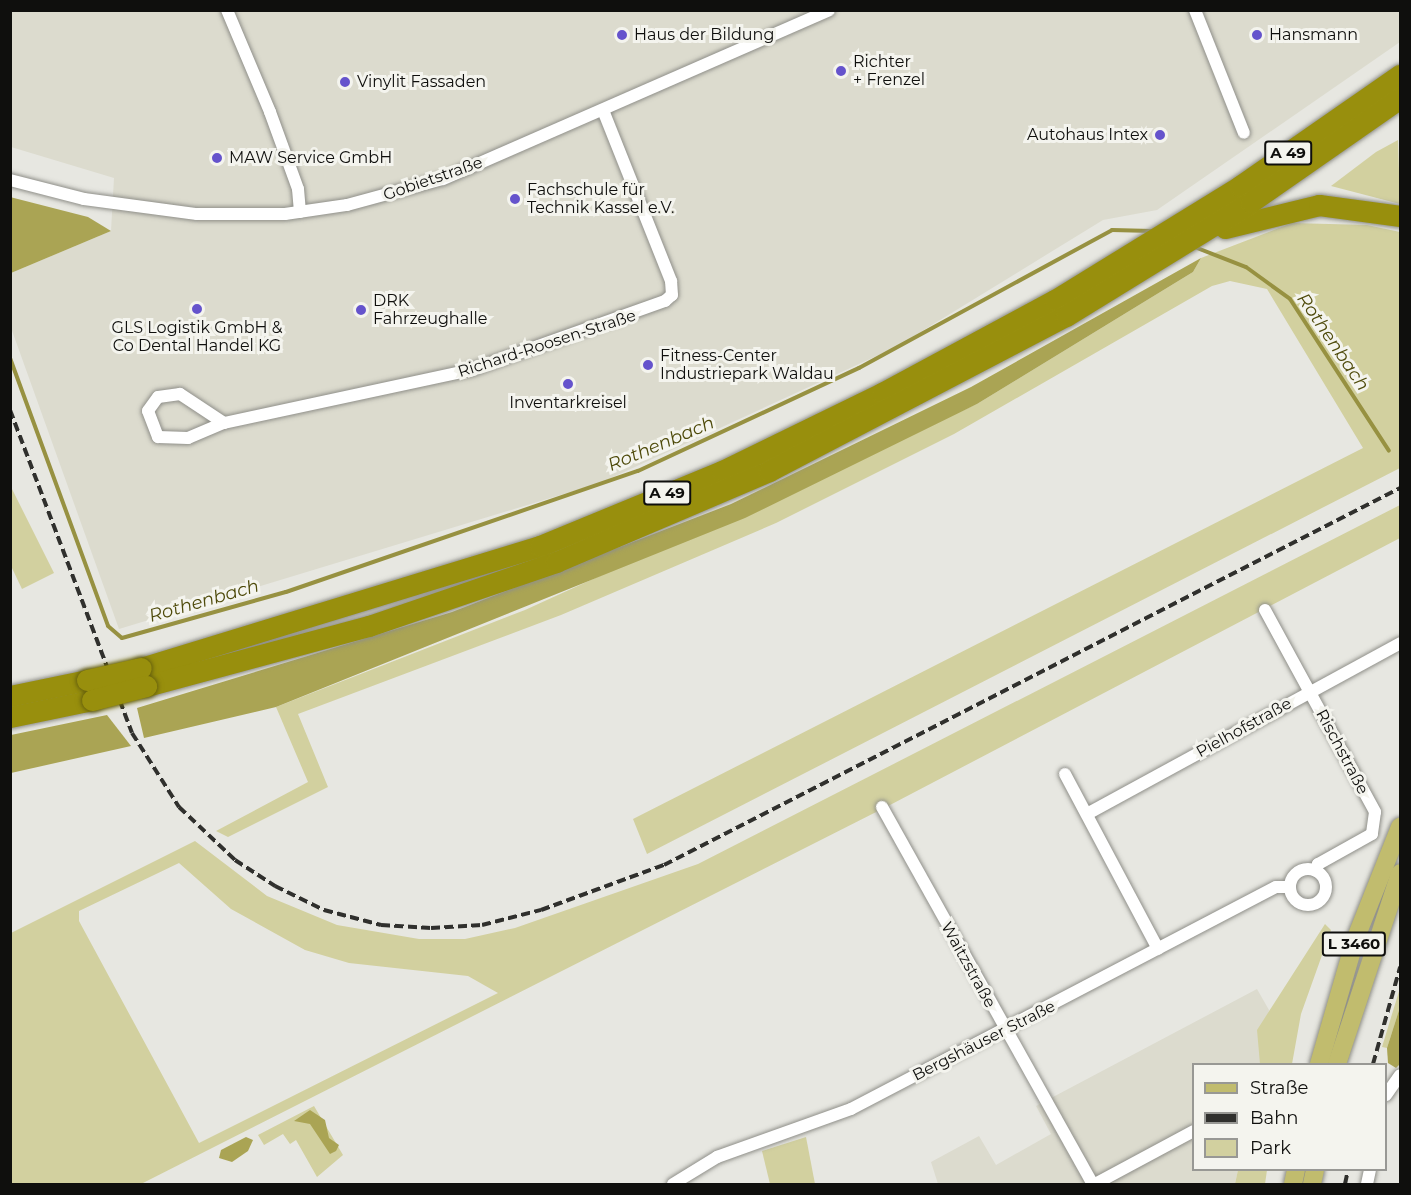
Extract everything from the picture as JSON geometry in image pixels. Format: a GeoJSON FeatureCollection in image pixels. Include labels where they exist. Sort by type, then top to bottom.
{"type":"FeatureCollection","features":[{"type":"Feature","properties":{"kind":"highway","name":"A 49"},"geometry":{"type":"LineString","coordinates":[[1179,241],[1401,75]]}},
{"type":"Feature","properties":{"kind":"highway","name":"A 49"},"geometry":{"type":"LineString","coordinates":[[10,717],[89,690],[143,677],[540,546],[722,471],[1179,241],[1401,98]]}},
{"type":"Feature","properties":{"kind":"highway"},"geometry":{"type":"LineString","coordinates":[[1179,241],[1254,218],[1319,205],[1401,216]]}},
{"type":"Feature","properties":{"kind":"highway","name":"A 49"},"geometry":{"type":"LineString","coordinates":[[10,696],[89,690]]}},
{"type":"Feature","properties":{"kind":"main road","name":"L 3460"},"geometry":{"type":"LineString","coordinates":[[1319,1063],[1355,940],[1401,827]]}},
{"type":"Feature","properties":{"kind":"main road","name":"L 3460"},"geometry":{"type":"LineString","coordinates":[[1338,1063],[1401,873]]}},
{"type":"Feature","properties":{"kind":"street"},"geometry":{"type":"LineString","coordinates":[[227,10],[270,112],[298,189],[300,212]]}},
{"type":"Feature","properties":{"kind":"street","name":"Gobietstraße"},"geometry":{"type":"LineString","coordinates":[[10,180],[143,210],[300,212],[391,195],[442,179],[829,10]]}},
{"type":"Feature","properties":{"kind":"street"},"geometry":{"type":"LineString","coordinates":[[1195,10],[1244,133]]}},
{"type":"Feature","properties":{"kind":"street","name":"Richard-Roosen-Straße"},"geometry":{"type":"LineString","coordinates":[[224,423],[180,394],[158,398],[148,411],[152,429],[167,441],[224,423],[471,370],[665,301],[672,296],[671,281],[603,110]]}},
{"type":"Feature","properties":{"kind":"street","name":"Rischstraße"},"geometry":{"type":"LineString","coordinates":[[1265,610],[1376,820],[1372,834],[1318,864],[1316,871]]}},
{"type":"Feature","properties":{"kind":"street","name":"Pielhofstraße"},"geometry":{"type":"LineString","coordinates":[[1087,814],[1401,643]]}},
{"type":"Feature","properties":{"kind":"street"},"geometry":{"type":"LineString","coordinates":[[1065,774],[1158,949]]}},
{"type":"Feature","properties":{"kind":"street","name":"Waitzstraße"},"geometry":{"type":"LineString","coordinates":[[882,807],[1005,1031],[1094,1185],[1192,1132]]}},
{"type":"Feature","properties":{"kind":"street"},"geometry":{"type":"LineString","coordinates":[[1290,887],[1301,904],[1318,902],[1326,888],[1316,871]]}},
{"type":"Feature","properties":{"kind":"street","name":"Bergshäuser Straße"},"geometry":{"type":"LineString","coordinates":[[673,1185],[717,1157],[851,1109],[1005,1031],[1276,887],[1290,887],[1299,872],[1316,871]]}},
{"type":"Feature","properties":{"kind":"street"},"geometry":{"type":"LineString","coordinates":[[1387,1094],[1401,1074]]}},
{"type":"Feature","properties":{"kind":"shaded area"},"geometry":{"type":"Polygon","coordinates":[[[1400,10],[1400,42],[1157,210],[1103,220],[896,347],[600,483],[119,629],[10,325],[11,273],[111,231],[114,178],[11,147],[10,11],[1400,10]]]}},
{"type":"Feature","properties":{"kind":"shaded area"},"geometry":{"type":"Polygon","coordinates":[[[10,197],[88,217],[111,231],[11,273],[10,197]]]}},
{"type":"Feature","properties":{"kind":"shaded area"},"geometry":{"type":"Polygon","coordinates":[[[1201,258],[1193,272],[977,404],[745,518],[276,707],[144,738],[137,708],[452,612],[731,504],[971,387],[1201,258]]]}},
{"type":"Feature","properties":{"kind":"shaded area"},"geometry":{"type":"Polygon","coordinates":[[[107,715],[131,746],[11,773],[11,735],[107,715]]]}},
{"type":"Feature","properties":{"kind":"shaded area"},"geometry":{"type":"Polygon","coordinates":[[[1257,989],[1269,1010],[1260,1063],[1192,1063],[1192,1171],[1238,1171],[1235,1184],[938,1184],[931,1162],[979,1136],[996,1165],[1051,1134],[1036,1106],[1257,989]]]}},
{"type":"Feature","properties":{"kind":"shaded area"},"geometry":{"type":"Polygon","coordinates":[[[1400,1007],[1400,1064],[1396,1068],[1388,1063],[1387,1048],[1400,1007]]]}},
{"type":"Feature","properties":{"kind":"shaded area"},"geometry":{"type":"Polygon","coordinates":[[[310,1110],[325,1120],[329,1138],[339,1145],[336,1151],[330,1154],[310,1124],[294,1121],[310,1110]]]}},
{"type":"Feature","properties":{"kind":"shaded area"},"geometry":{"type":"Polygon","coordinates":[[[246,1137],[253,1140],[248,1151],[232,1162],[219,1158],[221,1150],[246,1137]]]}},
{"type":"Feature","properties":{"kind":"green space"},"geometry":{"type":"Polygon","coordinates":[[[1398,140],[1400,204],[1331,186],[1376,152],[1398,140]]]}},
{"type":"Feature","properties":{"kind":"green space"},"geometry":{"type":"Polygon","coordinates":[[[1292,223],[1367,225],[1400,232],[1400,468],[647,854],[633,819],[1363,448],[1267,289],[1230,281],[1212,286],[954,434],[776,523],[561,615],[298,714],[328,787],[228,837],[216,831],[308,782],[276,707],[525,610],[977,404],[1193,272],[1201,258],[1292,223]]]}},
{"type":"Feature","properties":{"kind":"green space"},"geometry":{"type":"Polygon","coordinates":[[[10,485],[54,573],[22,589],[11,566],[10,485]]]}},
{"type":"Feature","properties":{"kind":"green space"},"geometry":{"type":"Polygon","coordinates":[[[1400,505],[1400,538],[890,805],[141,1184],[11,1184],[11,933],[195,841],[267,896],[337,925],[419,939],[465,939],[515,928],[698,864],[1400,505]],[[179,863],[79,911],[79,921],[199,1143],[498,993],[468,976],[349,963],[305,950],[231,909],[179,863]]]}},
{"type":"Feature","properties":{"kind":"green space"},"geometry":{"type":"Polygon","coordinates":[[[1325,924],[1331,930],[1301,1014],[1292,1063],[1260,1063],[1257,1030],[1325,924]]]}},
{"type":"Feature","properties":{"kind":"green space"},"geometry":{"type":"Polygon","coordinates":[[[1400,988],[1400,1007],[1387,1048],[1382,1047],[1400,988]]]}},
{"type":"Feature","properties":{"kind":"green space"},"geometry":{"type":"Polygon","coordinates":[[[314,1106],[343,1155],[317,1177],[296,1140],[290,1144],[283,1134],[264,1145],[258,1135],[314,1106]]]}},
{"type":"Feature","properties":{"kind":"green space"},"geometry":{"type":"Polygon","coordinates":[[[806,1137],[815,1184],[770,1184],[762,1151],[806,1137]]]}},
{"type":"Feature","properties":{"kind":"green space"},"geometry":{"type":"Polygon","coordinates":[[[1238,1171],[1267,1171],[1265,1184],[1235,1184],[1238,1171]]]}},
{"type":"Feature","properties":{"kind":"waterway","name":"Rothenbach"},"geometry":{"type":"LineString","coordinates":[[10,358],[108,626],[122,638],[286,592],[638,471],[859,368],[1112,230],[1152,231]]}},
{"type":"Feature","properties":{"kind":"waterway","name":"Rothenbach"},"geometry":{"type":"LineString","coordinates":[[1192,246],[1246,267],[1290,299],[1389,451]]}},
{"type":"Feature","properties":{"kind":"railway"},"geometry":{"type":"LineString","coordinates":[[10,410],[132,733],[179,807],[235,860],[275,886],[324,910],[381,925],[431,928],[482,925],[541,910],[664,865],[1400,488]]}},
{"type":"Feature","properties":{"kind":"railway"},"geometry":{"type":"LineString","coordinates":[[1373,1063],[1400,967]]}},
{"type":"Feature","properties":{"kind":"railway"},"geometry":{"type":"LineString","coordinates":[[1345,1184],[1348,1171]]}},
{"type":"Feature","properties":{"kind":"place","name":"Haus der Bildung"},"geometry":{"type":"Point","coordinates":[622,35]}},
{"type":"Feature","properties":{"kind":"place","name":"Hansmann"},"geometry":{"type":"Point","coordinates":[1257,35]}},
{"type":"Feature","properties":{"kind":"place","name":"Richter + Frenzel"},"geometry":{"type":"Point","coordinates":[841,71]}},
{"type":"Feature","properties":{"kind":"place","name":"Vinylit Fassaden"},"geometry":{"type":"Point","coordinates":[345,82]}},
{"type":"Feature","properties":{"kind":"place","name":"Autohaus Intex"},"geometry":{"type":"Point","coordinates":[1160,135]}},
{"type":"Feature","properties":{"kind":"place","name":"MAW Service GmbH"},"geometry":{"type":"Point","coordinates":[217,158]}},
{"type":"Feature","properties":{"kind":"place","name":"Fachschule für Technik Kassel e.V."},"geometry":{"type":"Point","coordinates":[515,199]}},
{"type":"Feature","properties":{"kind":"place","name":"GLS Logistik GmbH & Co Dental Handel KG"},"geometry":{"type":"Point","coordinates":[197,309]}},
{"type":"Feature","properties":{"kind":"place","name":"DRK Fahrzeughalle"},"geometry":{"type":"Point","coordinates":[361,310]}},
{"type":"Feature","properties":{"kind":"place","name":"Fitness-Center Industriepark Waldau"},"geometry":{"type":"Point","coordinates":[648,365]}},
{"type":"Feature","properties":{"kind":"place","name":"Inventarkreisel"},"geometry":{"type":"Point","coordinates":[568,384]}}]}
